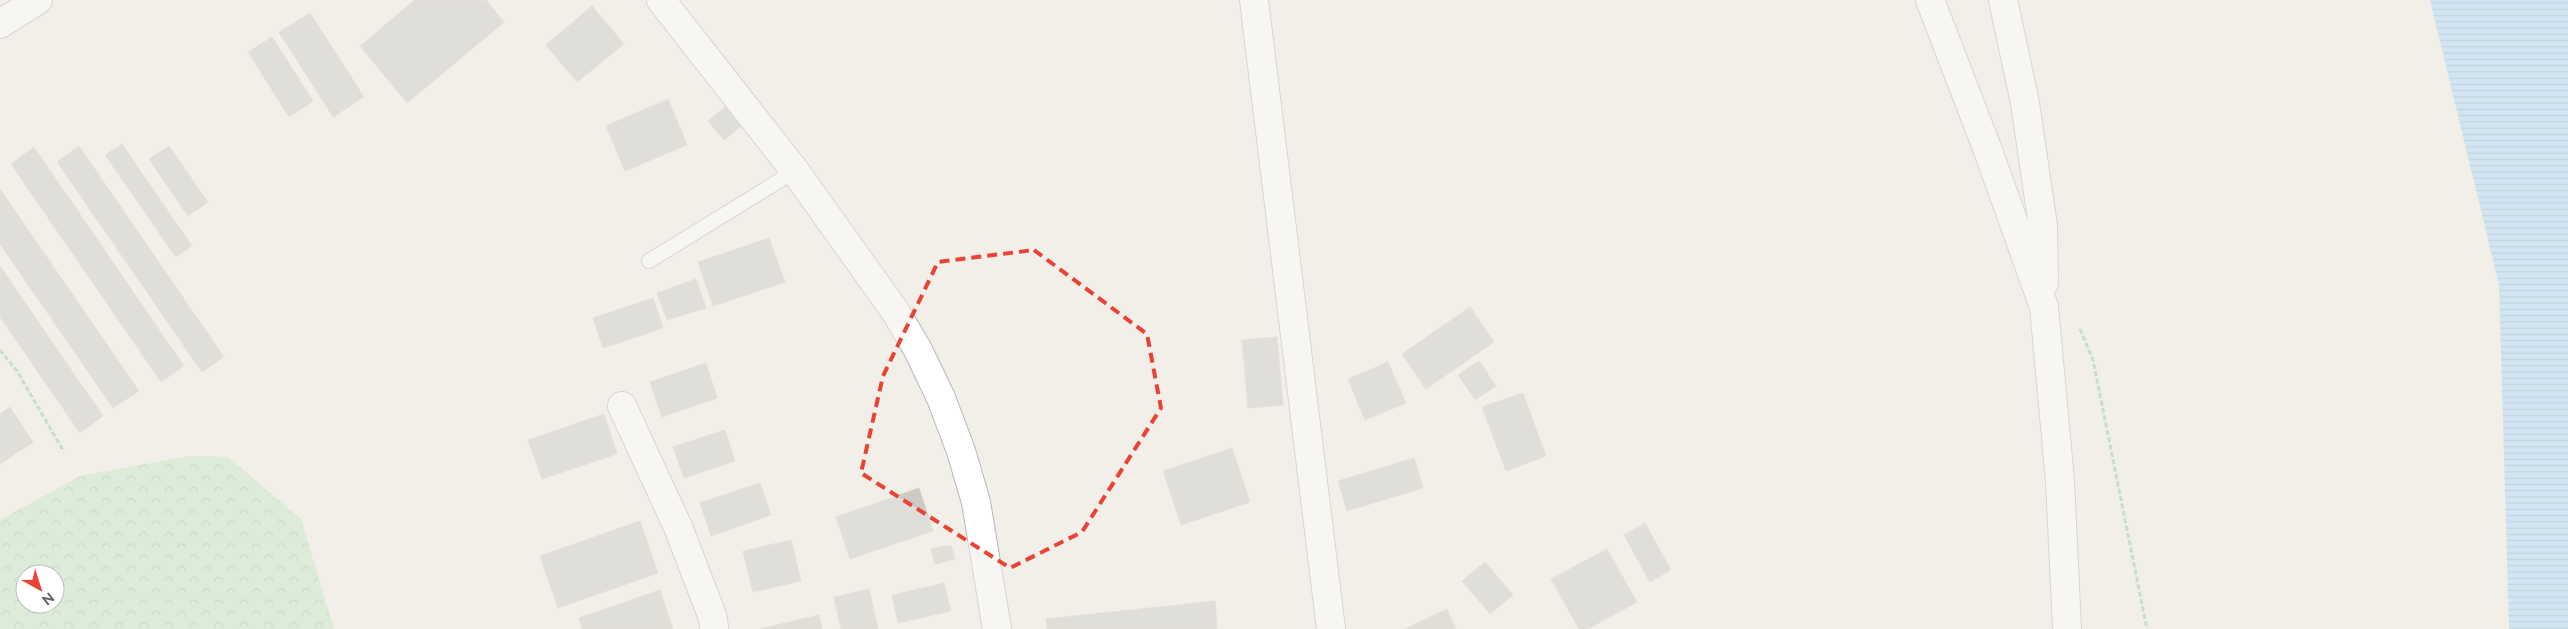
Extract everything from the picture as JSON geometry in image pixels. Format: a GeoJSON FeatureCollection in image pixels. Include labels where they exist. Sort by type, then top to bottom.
{"type":"FeatureCollection","features":[{"type":"Feature","properties":{"kind":"street"},"geometry":{"type":"LineString","coordinates":[[0,24],[38,0]]}},
{"type":"Feature","properties":{"kind":"street"},"geometry":{"type":"LineString","coordinates":[[661,0],[795,171],[896,311],[918,350],[941,398],[961,451],[976,502],[993,628]]}},
{"type":"Feature","properties":{"kind":"street"},"geometry":{"type":"LineString","coordinates":[[1254,0],[1331,629]]}},
{"type":"Feature","properties":{"kind":"street"},"geometry":{"type":"LineString","coordinates":[[1930,0],[1988,148],[2044,307]]}},
{"type":"Feature","properties":{"kind":"street"},"geometry":{"type":"LineString","coordinates":[[2003,0],[2025,103],[2043,226],[2044,307],[2060,481],[2067,629]]}},
{"type":"Feature","properties":{"kind":"street"},"geometry":{"type":"LineString","coordinates":[[622,406],[678,526],[713,618],[714,629]]}},
{"type":"Feature","properties":{"kind":"lane"},"geometry":{"type":"LineString","coordinates":[[649,261],[795,171]]}},
{"type":"Feature","properties":{"kind":"path"},"geometry":{"type":"LineString","coordinates":[[2044,307],[2076,317],[2093,360],[2147,629]]}},
{"type":"Feature","properties":{"kind":"path"},"geometry":{"type":"LineString","coordinates":[[0,350],[17,371],[64,452]]}},
{"type":"Feature","properties":{"kind":"highlighted area"},"geometry":{"type":"Polygon","coordinates":[[[1034,250],[1147,334],[1161,408],[1082,532],[1010,568],[861,473],[883,376],[938,262],[1034,250]]]}},
{"type":"Feature","properties":{"kind":"green space"},"geometry":{"type":"Polygon","coordinates":[[[189,456],[228,457],[301,519],[334,629],[0,629],[0,520],[80,476],[189,456]]]}},
{"type":"Feature","properties":{"kind":"water"},"geometry":{"type":"Polygon","coordinates":[[[2430,0],[2568,0],[2568,629],[2509,629],[2499,285],[2430,0]]]}},
{"type":"Feature","properties":{"kind":"building"},"geometry":{"type":"Polygon","coordinates":[[[415,0],[486,0],[504,22],[407,103],[360,46],[415,0]]]}},
{"type":"Feature","properties":{"kind":"building"},"geometry":{"type":"Polygon","coordinates":[[[592,6],[624,44],[577,82],[546,45],[592,6]]]}},
{"type":"Feature","properties":{"kind":"building"},"geometry":{"type":"Polygon","coordinates":[[[310,13],[364,97],[333,117],[279,32],[310,13]]]}},
{"type":"Feature","properties":{"kind":"building"},"geometry":{"type":"Polygon","coordinates":[[[272,37],[313,101],[289,117],[248,52],[272,37]]]}},
{"type":"Feature","properties":{"kind":"building"},"geometry":{"type":"Polygon","coordinates":[[[668,99],[687,145],[625,171],[606,126],[668,99]]]}},
{"type":"Feature","properties":{"kind":"building"},"geometry":{"type":"Polygon","coordinates":[[[729,104],[745,123],[724,140],[708,121],[729,104]]]}},
{"type":"Feature","properties":{"kind":"building"},"geometry":{"type":"Polygon","coordinates":[[[122,144],[192,246],[176,257],[105,155],[122,144]]]}},
{"type":"Feature","properties":{"kind":"building"},"geometry":{"type":"Polygon","coordinates":[[[79,146],[224,357],[202,372],[57,162],[79,146]]]}},
{"type":"Feature","properties":{"kind":"building"},"geometry":{"type":"Polygon","coordinates":[[[169,146],[208,202],[188,216],[149,159],[169,146]]]}},
{"type":"Feature","properties":{"kind":"building"},"geometry":{"type":"Polygon","coordinates":[[[34,147],[184,366],[161,382],[11,164],[34,147]]]}},
{"type":"Feature","properties":{"kind":"building"},"geometry":{"type":"Polygon","coordinates":[[[0,189],[139,391],[113,408],[0,244],[0,189]]]}},
{"type":"Feature","properties":{"kind":"building"},"geometry":{"type":"Polygon","coordinates":[[[769,238],[785,282],[713,306],[698,262],[769,238]]]}},
{"type":"Feature","properties":{"kind":"building"},"geometry":{"type":"Polygon","coordinates":[[[0,266],[103,416],[80,433],[0,317],[0,266]]]}},
{"type":"Feature","properties":{"kind":"building"},"geometry":{"type":"Polygon","coordinates":[[[696,279],[706,308],[667,320],[657,293],[696,279]]]}},
{"type":"Feature","properties":{"kind":"building"},"geometry":{"type":"Polygon","coordinates":[[[653,298],[663,328],[603,348],[593,318],[653,298]]]}},
{"type":"Feature","properties":{"kind":"building"},"geometry":{"type":"Polygon","coordinates":[[[1470,307],[1494,342],[1426,389],[1402,354],[1470,307]]]}},
{"type":"Feature","properties":{"kind":"building"},"geometry":{"type":"Polygon","coordinates":[[[1277,337],[1283,405],[1248,408],[1242,340],[1277,337]]]}},
{"type":"Feature","properties":{"kind":"building"},"geometry":{"type":"Polygon","coordinates":[[[1479,361],[1496,386],[1475,400],[1458,375],[1479,361]]]}},
{"type":"Feature","properties":{"kind":"building"},"geometry":{"type":"Polygon","coordinates":[[[1388,362],[1406,403],[1365,420],[1348,379],[1388,362]]]}},
{"type":"Feature","properties":{"kind":"building"},"geometry":{"type":"Polygon","coordinates":[[[706,363],[717,398],[662,417],[650,382],[706,363]]]}},
{"type":"Feature","properties":{"kind":"building"},"geometry":{"type":"Polygon","coordinates":[[[1523,393],[1546,456],[1506,471],[1482,407],[1523,393]]]}},
{"type":"Feature","properties":{"kind":"building"},"geometry":{"type":"Polygon","coordinates":[[[10,407],[33,442],[0,464],[0,414],[10,407]]]}},
{"type":"Feature","properties":{"kind":"building"},"geometry":{"type":"Polygon","coordinates":[[[604,414],[617,454],[542,479],[528,440],[604,414]]]}},
{"type":"Feature","properties":{"kind":"building"},"geometry":{"type":"Polygon","coordinates":[[[725,430],[735,461],[684,478],[673,447],[725,430]]]}},
{"type":"Feature","properties":{"kind":"building"},"geometry":{"type":"Polygon","coordinates":[[[1232,448],[1250,502],[1181,525],[1163,471],[1232,448]]]}},
{"type":"Feature","properties":{"kind":"building"},"geometry":{"type":"Polygon","coordinates":[[[1414,458],[1423,488],[1347,511],[1338,481],[1414,458]]]}},
{"type":"Feature","properties":{"kind":"building"},"geometry":{"type":"Polygon","coordinates":[[[760,483],[771,515],[711,536],[700,503],[760,483]]]}},
{"type":"Feature","properties":{"kind":"building"},"geometry":{"type":"Polygon","coordinates":[[[919,488],[933,531],[850,559],[836,517],[919,488]]]}},
{"type":"Feature","properties":{"kind":"building"},"geometry":{"type":"Polygon","coordinates":[[[640,521],[658,573],[558,608],[540,556],[640,521]]]}},
{"type":"Feature","properties":{"kind":"building"},"geometry":{"type":"Polygon","coordinates":[[[1645,523],[1671,570],[1650,582],[1624,535],[1645,523]]]}},
{"type":"Feature","properties":{"kind":"building"},"geometry":{"type":"Polygon","coordinates":[[[791,540],[801,581],[753,592],[743,551],[791,540]]]}},
{"type":"Feature","properties":{"kind":"building"},"geometry":{"type":"Polygon","coordinates":[[[951,545],[955,559],[935,564],[931,549],[951,545]]]}},
{"type":"Feature","properties":{"kind":"building"},"geometry":{"type":"Polygon","coordinates":[[[1607,549],[1637,602],[1588,629],[1579,629],[1551,579],[1607,549]]]}},
{"type":"Feature","properties":{"kind":"building"},"geometry":{"type":"Polygon","coordinates":[[[1485,562],[1513,595],[1490,614],[1462,581],[1485,562]]]}},
{"type":"Feature","properties":{"kind":"building"},"geometry":{"type":"Polygon","coordinates":[[[944,583],[951,611],[898,623],[892,595],[944,583]]]}},
{"type":"Feature","properties":{"kind":"building"},"geometry":{"type":"Polygon","coordinates":[[[869,589],[878,629],[841,629],[834,597],[869,589]]]}},
{"type":"Feature","properties":{"kind":"building"},"geometry":{"type":"Polygon","coordinates":[[[660,590],[673,629],[582,629],[579,618],[660,590]]]}},
{"type":"Feature","properties":{"kind":"building"},"geometry":{"type":"Polygon","coordinates":[[[1215,601],[1217,629],[1047,629],[1046,619],[1215,601]]]}},
{"type":"Feature","properties":{"kind":"building"},"geometry":{"type":"Polygon","coordinates":[[[1447,609],[1456,629],[1405,629],[1447,609]]]}},
{"type":"Feature","properties":{"kind":"building"},"geometry":{"type":"Polygon","coordinates":[[[819,615],[822,629],[760,629],[819,615]]]}}]}
